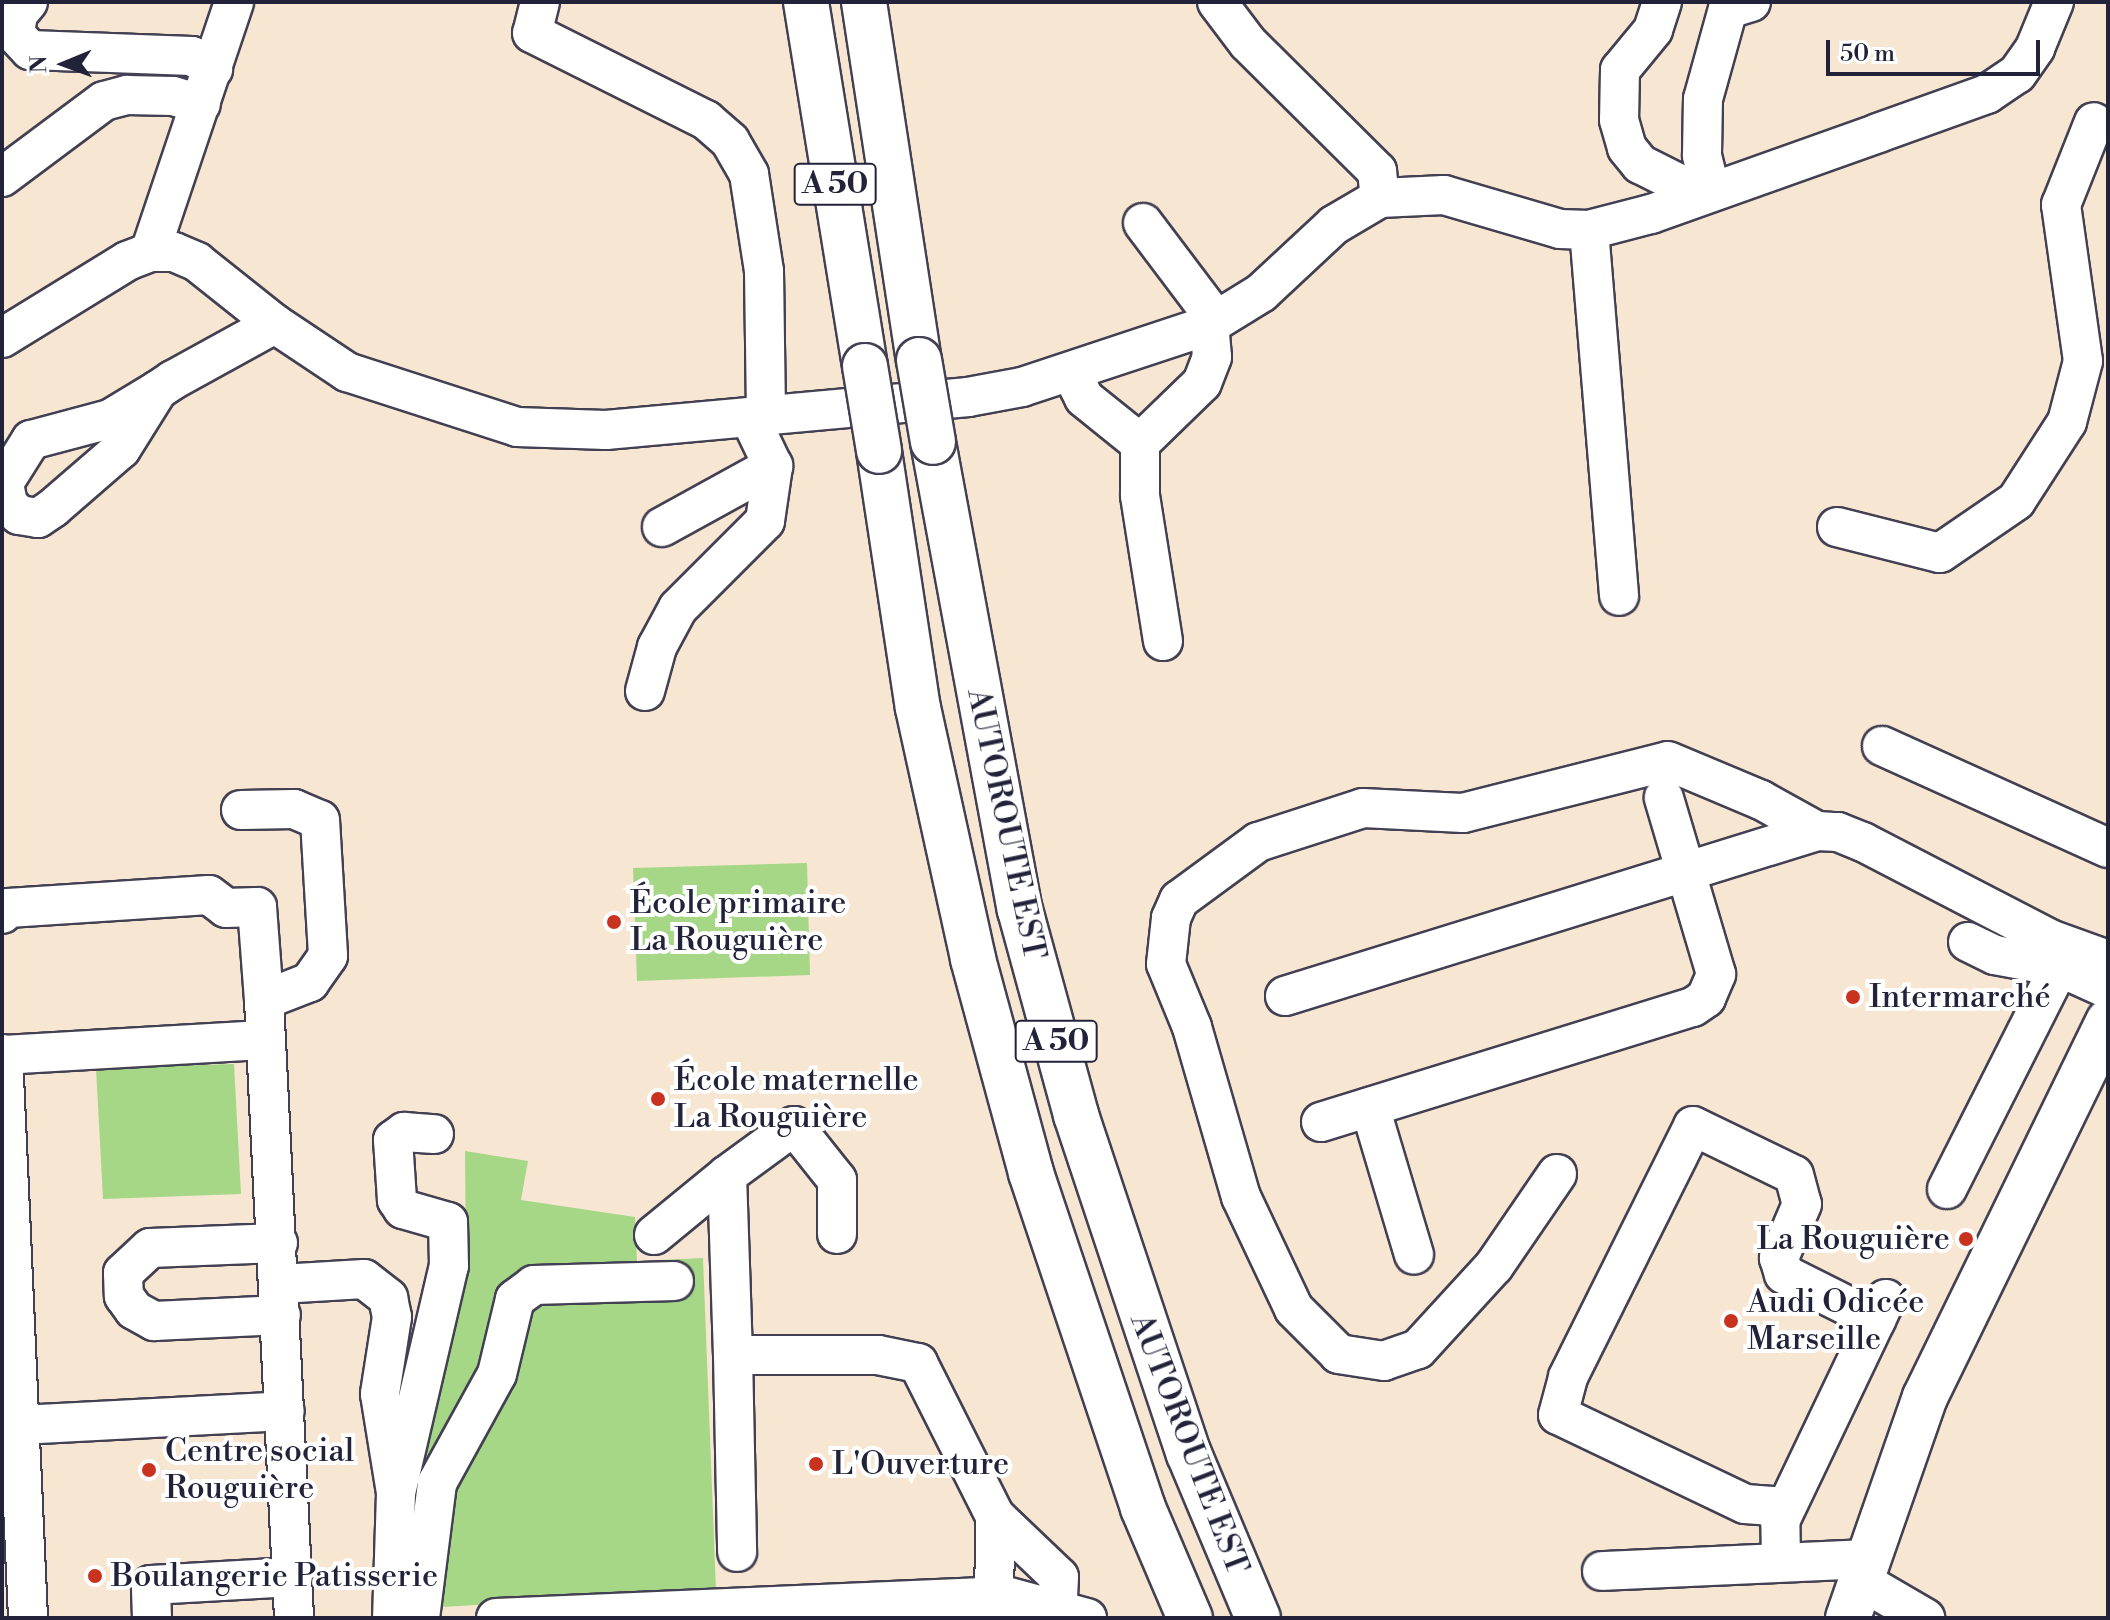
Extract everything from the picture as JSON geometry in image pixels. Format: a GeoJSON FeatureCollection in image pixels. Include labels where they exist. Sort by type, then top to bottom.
{"type":"FeatureCollection","features":[{"type":"Feature","properties":{"kind":"main road","name":"AUTOROUTE EST"},"geometry":{"type":"LineString","coordinates":[[806,2],[918,708],[977,975],[1031,1173],[1143,1508],[1190,1618]]}},
{"type":"Feature","properties":{"kind":"main road","name":"AUTOROUTE EST"},"geometry":{"type":"LineString","coordinates":[[864,2],[933,442],[1020,910],[1076,1115],[1189,1454],[1257,1614]]}},
{"type":"Feature","properties":{"kind":"main road"},"geometry":{"type":"LineString","coordinates":[[1857,1585],[1925,1397],[2108,1021]]}},
{"type":"Feature","properties":{"kind":"street"},"geometry":{"type":"LineString","coordinates":[[28,2],[18,14],[15,34],[30,50],[192,56],[207,86]]}},
{"type":"Feature","properties":{"kind":"street"},"geometry":{"type":"LineString","coordinates":[[150,252],[234,2]]}},
{"type":"Feature","properties":{"kind":"street"},"geometry":{"type":"LineString","coordinates":[[540,2],[532,33],[706,120],[730,141],[749,174],[764,271],[758,418],[773,466],[765,521],[678,608],[657,647],[645,691]]}},
{"type":"Feature","properties":{"kind":"street"},"geometry":{"type":"LineString","coordinates":[[1217,2],[1248,43],[1377,171],[1380,198]]}},
{"type":"Feature","properties":{"kind":"street"},"geometry":{"type":"LineString","coordinates":[[1662,2],[1653,30],[1620,70],[1619,120],[1627,148],[1640,164],[1706,193]]}},
{"type":"Feature","properties":{"kind":"street"},"geometry":{"type":"LineString","coordinates":[[2,338],[150,252],[174,252],[197,262],[275,324],[347,372],[517,427],[606,430],[968,397],[1071,372],[1212,322],[1261,293],[1334,225],[1380,198],[1444,195],[1560,229],[1589,230],[1706,193],[1987,94],[2017,74],[2035,48],[2054,2]]}},
{"type":"Feature","properties":{"kind":"street"},"geometry":{"type":"LineString","coordinates":[[1706,193],[1702,155],[1703,99],[1736,4]]}},
{"type":"Feature","properties":{"kind":"street"},"geometry":{"type":"LineString","coordinates":[[2,177],[104,101],[127,95],[173,96],[207,86]]}},
{"type":"Feature","properties":{"kind":"street"},"geometry":{"type":"LineString","coordinates":[[1837,527],[1940,553],[2016,501],[2067,422],[2096,362],[2061,205],[2094,122]]}},
{"type":"Feature","properties":{"kind":"street"},"geometry":{"type":"LineString","coordinates":[[1143,223],[1212,322],[1212,357],[1202,383],[1140,443],[1140,495],[1163,641]]}},
{"type":"Feature","properties":{"kind":"street"},"geometry":{"type":"LineString","coordinates":[[1589,230],[1619,596]]}},
{"type":"Feature","properties":{"kind":"street"},"geometry":{"type":"LineString","coordinates":[[158,390],[275,324]]}},
{"type":"Feature","properties":{"kind":"street"},"geometry":{"type":"LineString","coordinates":[[1071,372],[1084,398],[1140,443]]}},
{"type":"Feature","properties":{"kind":"street"},"geometry":{"type":"LineString","coordinates":[[662,527],[773,466]]}},
{"type":"Feature","properties":{"kind":"street"},"geometry":{"type":"LineString","coordinates":[[1882,746],[2105,842]]}},
{"type":"Feature","properties":{"kind":"street"},"geometry":{"type":"LineString","coordinates":[[1557,1174],[1494,1266],[1418,1349],[1384,1361],[1339,1354],[1294,1309],[1241,1197],[1192,1027],[1166,964],[1171,918],[1179,900],[1258,842],[1363,808],[1463,813],[1668,761],[1761,800],[1817,831]]}},
{"type":"Feature","properties":{"kind":"street"},"geometry":{"type":"LineString","coordinates":[[1321,1122],[1693,1007],[1706,998],[1716,974],[1664,798]]}},
{"type":"Feature","properties":{"kind":"street"},"geometry":{"type":"LineString","coordinates":[[241,810],[294,809],[320,820],[328,956],[310,982],[264,1000]]}},
{"type":"Feature","properties":{"kind":"street"},"geometry":{"type":"LineString","coordinates":[[1285,996],[1817,831],[1838,832],[1863,842],[2054,953],[2108,989]]}},
{"type":"Feature","properties":{"kind":"street"},"geometry":{"type":"LineString","coordinates":[[2,914],[8,908],[209,895],[226,908],[257,907],[281,1299],[294,1618]]}},
{"type":"Feature","properties":{"kind":"street"},"geometry":{"type":"LineString","coordinates":[[1968,942],[1995,955],[2054,953],[2108,960]]}},
{"type":"Feature","properties":{"kind":"street"},"geometry":{"type":"LineString","coordinates":[[1947,1189],[2054,953]]}},
{"type":"Feature","properties":{"kind":"street"},"geometry":{"type":"LineString","coordinates":[[28,1618],[11,1430],[3,1042],[266,1040]]}},
{"type":"Feature","properties":{"kind":"street"},"geometry":{"type":"LineString","coordinates":[[1370,1107],[1414,1255]]}},
{"type":"Feature","properties":{"kind":"street"},"geometry":{"type":"LineString","coordinates":[[654,1235],[727,1175],[794,1126],[837,1180],[837,1234]]}},
{"type":"Feature","properties":{"kind":"street"},"geometry":{"type":"LineString","coordinates":[[1781,1560],[1780,1521],[1881,1309],[1784,1274],[1779,1258],[1802,1204],[1794,1175],[1693,1126],[1568,1377],[1558,1415],[1745,1504],[1786,1507]]}},
{"type":"Feature","properties":{"kind":"street"},"geometry":{"type":"LineString","coordinates":[[396,1493],[449,1266],[448,1222],[403,1209],[397,1200],[393,1140],[404,1132],[434,1134]]}},
{"type":"Feature","properties":{"kind":"street"},"geometry":{"type":"LineString","coordinates":[[727,1175],[737,1552]]}},
{"type":"Feature","properties":{"kind":"street"},"geometry":{"type":"LineString","coordinates":[[278,1243],[150,1248],[123,1273],[124,1296],[134,1310],[154,1321],[281,1299],[364,1279],[388,1298],[392,1317],[380,1394],[396,1493],[392,1618]]}},
{"type":"Feature","properties":{"kind":"street"},"geometry":{"type":"LineString","coordinates":[[420,1618],[437,1483],[497,1374],[515,1299],[534,1285],[674,1281]]}},
{"type":"Feature","properties":{"kind":"street"},"geometry":{"type":"LineString","coordinates":[[496,1618],[982,1607],[1068,1614],[1059,1577],[995,1516],[918,1363],[878,1355],[733,1355]]}},
{"type":"Feature","properties":{"kind":"street"},"geometry":{"type":"LineString","coordinates":[[11,1430],[285,1411]]}},
{"type":"Feature","properties":{"kind":"street"},"geometry":{"type":"LineString","coordinates":[[982,1607],[995,1516]]}},
{"type":"Feature","properties":{"kind":"street"},"geometry":{"type":"LineString","coordinates":[[1602,1571],[1781,1560],[1857,1585],[1925,1618]]}},
{"type":"Feature","properties":{"kind":"street"},"geometry":{"type":"LineString","coordinates":[[152,1618],[151,1585],[293,1577]]}},
{"type":"Feature","properties":{"kind":"green space"},"geometry":{"type":"Polygon","coordinates":[[[807,863],[810,975],[637,981],[633,868],[807,863]]]}},
{"type":"Feature","properties":{"kind":"green space"},"geometry":{"type":"Polygon","coordinates":[[[234,1064],[241,1194],[103,1199],[96,1068],[234,1064]]]}},
{"type":"Feature","properties":{"kind":"green space"},"geometry":{"type":"Polygon","coordinates":[[[465,1151],[528,1161],[521,1200],[635,1217],[637,1261],[703,1258],[716,1591],[442,1607],[419,1491],[466,1266],[465,1151]]]}},
{"type":"Feature","properties":{"kind":"place","name":"École primaire La Rouguière"},"geometry":{"type":"Point","coordinates":[614,922]}},
{"type":"Feature","properties":{"kind":"place","name":"Intermarché"},"geometry":{"type":"Point","coordinates":[1853,997]}},
{"type":"Feature","properties":{"kind":"place","name":"École maternelle La Rouguière"},"geometry":{"type":"Point","coordinates":[658,1099]}},
{"type":"Feature","properties":{"kind":"place","name":"La Rouguière"},"geometry":{"type":"Point","coordinates":[1966,1239]}},
{"type":"Feature","properties":{"kind":"place","name":"Audi Odicée Marseille"},"geometry":{"type":"Point","coordinates":[1731,1321]}},
{"type":"Feature","properties":{"kind":"place","name":"L'Ouverture"},"geometry":{"type":"Point","coordinates":[816,1464]}},
{"type":"Feature","properties":{"kind":"place","name":"Centre social Rouguière"},"geometry":{"type":"Point","coordinates":[149,1470]}},
{"type":"Feature","properties":{"kind":"place","name":"Boulangerie Patisserie"},"geometry":{"type":"Point","coordinates":[95,1576]}}]}
